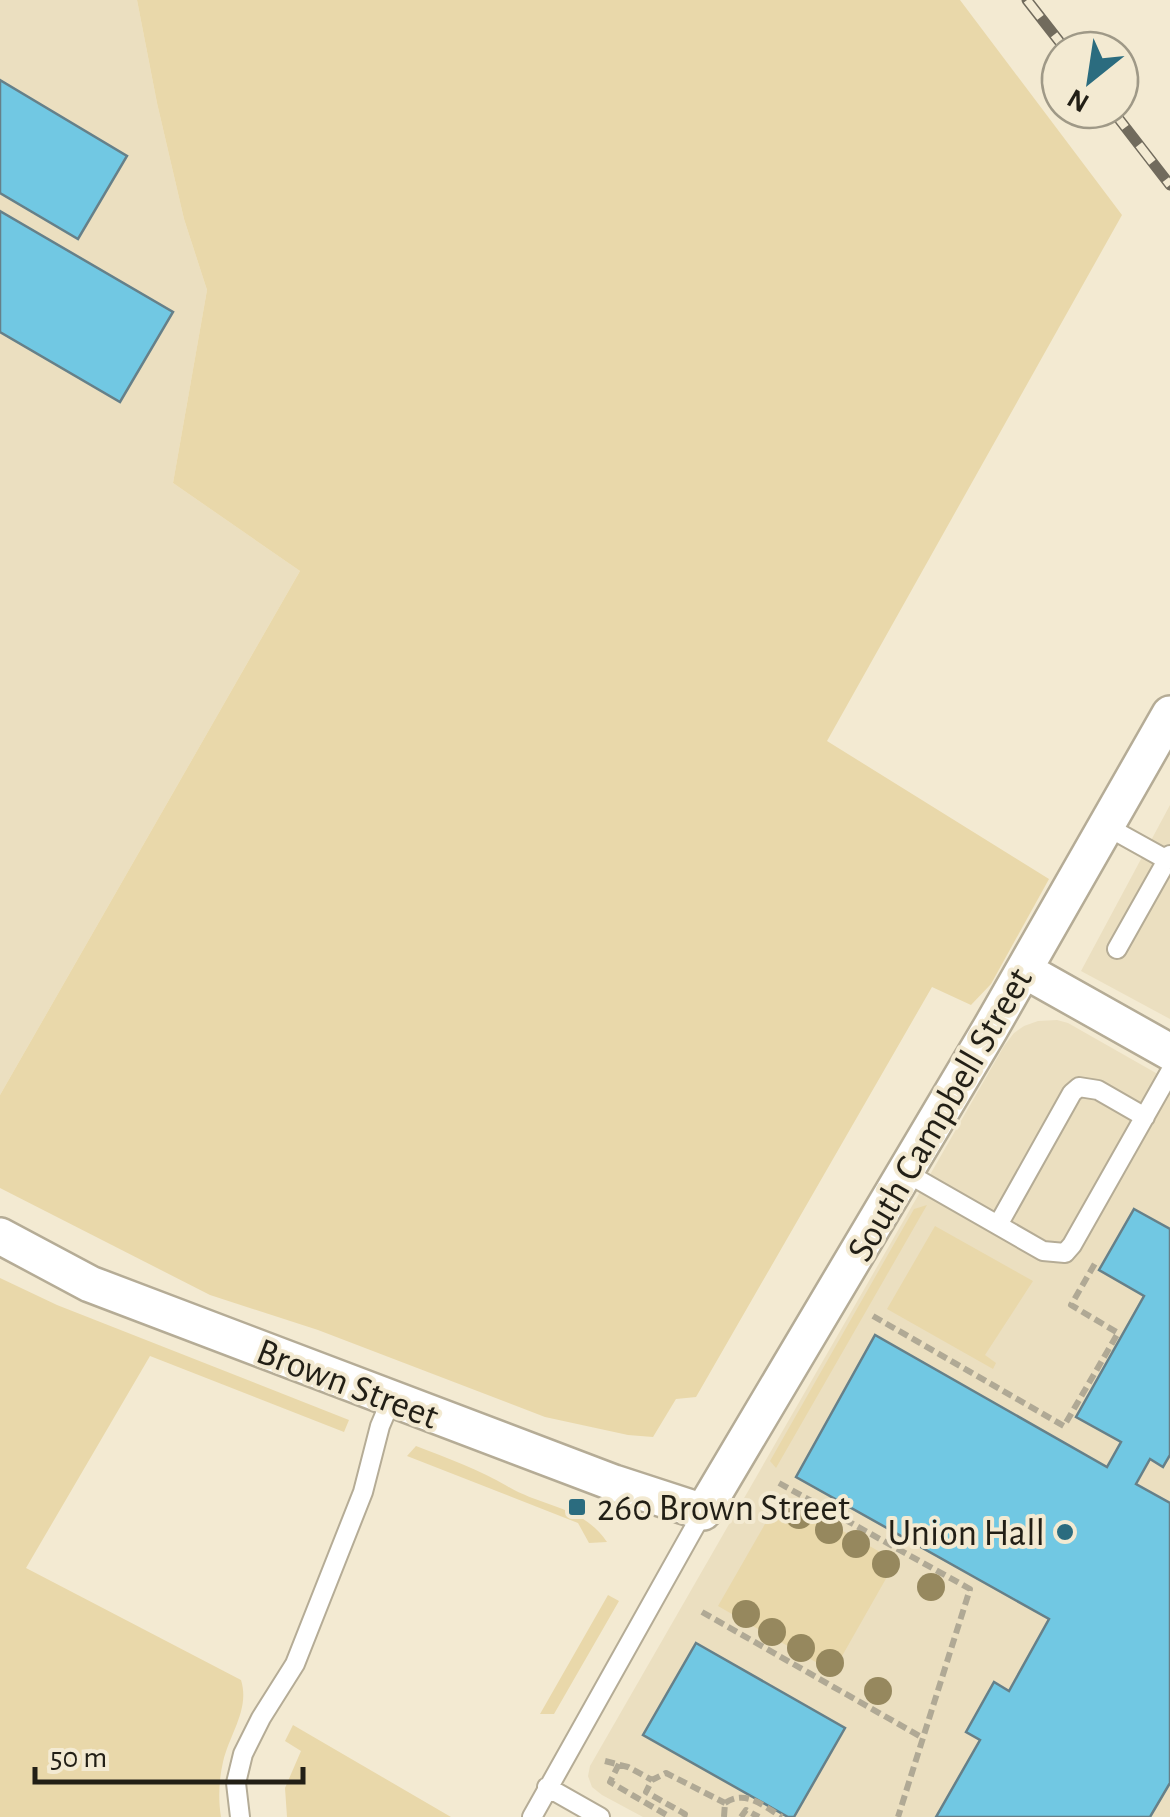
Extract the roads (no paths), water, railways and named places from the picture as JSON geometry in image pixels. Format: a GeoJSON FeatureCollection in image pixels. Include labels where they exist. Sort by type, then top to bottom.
{"type":"FeatureCollection","features":[{"type":"Feature","properties":{"kind":"street","name":"South Campbell Street"},"geometry":{"type":"LineString","coordinates":[[703,1512],[1024,970],[1170,714]]}},
{"type":"Feature","properties":{"kind":"street"},"geometry":{"type":"LineString","coordinates":[[1024,970],[1170,1052]]}},
{"type":"Feature","properties":{"kind":"street","name":"Brown Street"},"geometry":{"type":"LineString","coordinates":[[0,1236],[90,1284],[390,1400],[703,1512]]}},
{"type":"Feature","properties":{"kind":"lane"},"geometry":{"type":"LineString","coordinates":[[1106,826],[1169,857],[1117,949]]}},
{"type":"Feature","properties":{"kind":"lane"},"geometry":{"type":"LineString","coordinates":[[905,1172],[1044,1251],[1065,1253],[1170,1072]]}},
{"type":"Feature","properties":{"kind":"lane"},"geometry":{"type":"LineString","coordinates":[[998,1224],[1079,1087],[1098,1090],[1145,1116]]}},
{"type":"Feature","properties":{"kind":"lane"},"geometry":{"type":"LineString","coordinates":[[240,1817],[236,1783],[243,1754],[260,1718],[295,1664],[363,1492],[390,1400]]}},
{"type":"Feature","properties":{"kind":"lane"},"geometry":{"type":"LineString","coordinates":[[532,1817],[703,1512]]}},
{"type":"Feature","properties":{"kind":"lane"},"geometry":{"type":"LineString","coordinates":[[547,1787],[600,1817]]}},
{"type":"Feature","properties":{"kind":"railway"},"geometry":{"type":"LineString","coordinates":[[1027,0],[1050,30]]}},
{"type":"Feature","properties":{"kind":"railway"},"geometry":{"type":"LineString","coordinates":[[1127,130],[1170,185]]}},
{"type":"Feature","properties":{"kind":"place","name":"260 Brown Street"},"geometry":{"type":"Point","coordinates":[577,1507]}},
{"type":"Feature","properties":{"kind":"place","name":"Union Hall"},"geometry":{"type":"Point","coordinates":[1065,1532]}}]}
